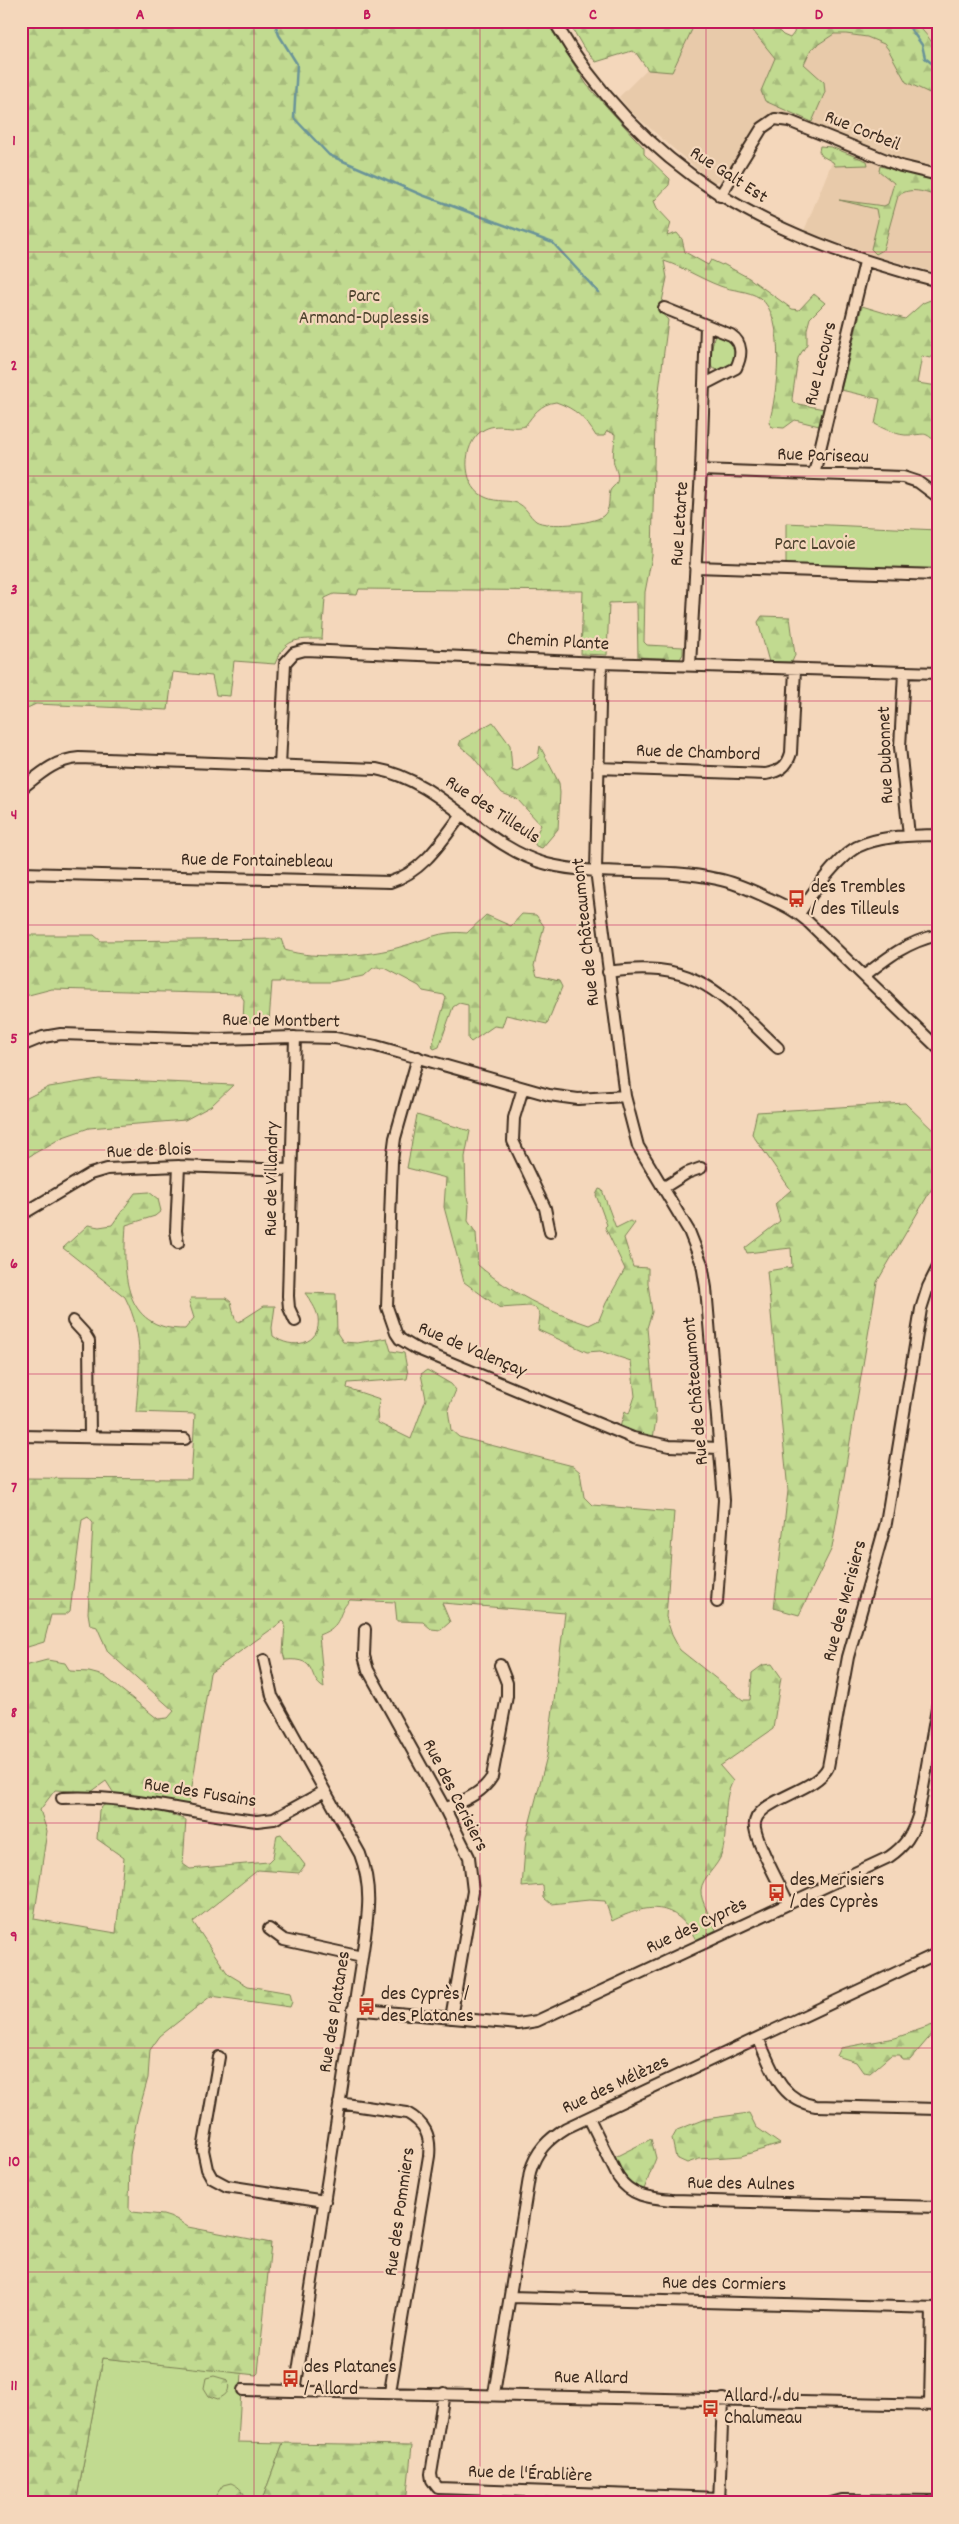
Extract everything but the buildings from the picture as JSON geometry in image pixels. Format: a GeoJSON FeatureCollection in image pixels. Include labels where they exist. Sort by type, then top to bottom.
{"type":"FeatureCollection","features":[{"type":"Feature","properties":{"kind":"street","name":"Rue Galt Est"},"geometry":{"type":"LineString","coordinates":[[554,21],[568,45],[626,119],[676,164],[720,196],[783,230],[865,262],[938,281]]}},
{"type":"Feature","properties":{"kind":"street","name":"Rue Corbeil"},"geometry":{"type":"LineString","coordinates":[[720,196],[762,128],[775,120],[784,120],[901,166],[938,175]]}},
{"type":"Feature","properties":{"kind":"street","name":"Rue Lecours"},"geometry":{"type":"LineString","coordinates":[[814,474],[865,262]]}},
{"type":"Feature","properties":{"kind":"street"},"geometry":{"type":"LineString","coordinates":[[664,308],[735,338],[739,342],[741,355],[736,368],[705,384]]}},
{"type":"Feature","properties":{"kind":"street","name":"Rue Letarte"},"geometry":{"type":"LineString","coordinates":[[690,665],[702,470],[706,326]]}},
{"type":"Feature","properties":{"kind":"street","name":"Rue Pariseau"},"geometry":{"type":"LineString","coordinates":[[702,470],[910,479],[938,497]]}},
{"type":"Feature","properties":{"kind":"street"},"geometry":{"type":"LineString","coordinates":[[695,567],[938,575]]}},
{"type":"Feature","properties":{"kind":"street","name":"Chemin Plante"},"geometry":{"type":"LineString","coordinates":[[280,766],[285,663],[294,653],[314,650],[601,663],[938,673]]}},
{"type":"Feature","properties":{"kind":"street","name":"Rue de Châteaumont"},"geometry":{"type":"LineString","coordinates":[[601,663],[596,870],[608,972],[625,1096],[638,1146],[690,1231],[702,1264],[706,1288],[724,1514],[717,1602]]}},
{"type":"Feature","properties":{"kind":"street","name":"Rue de Chambord"},"geometry":{"type":"LineString","coordinates":[[598,768],[766,774],[779,771],[789,762],[791,753],[795,669]]}},
{"type":"Feature","properties":{"kind":"street","name":"Rue Dubonnet"},"geometry":{"type":"LineString","coordinates":[[904,672],[900,747],[909,836]]}},
{"type":"Feature","properties":{"kind":"street","name":"Rue des Tilleuls"},"geometry":{"type":"LineString","coordinates":[[21,789],[59,760],[79,758],[387,771],[415,781],[512,849],[530,858],[563,867],[667,872],[717,878],[761,894],[799,914],[938,1048]]}},
{"type":"Feature","properties":{"kind":"street","name":"Rue de Fontainebleau"},"geometry":{"type":"LineString","coordinates":[[21,873],[390,882],[404,877],[429,856],[462,814]]}},
{"type":"Feature","properties":{"kind":"street"},"geometry":{"type":"LineString","coordinates":[[799,914],[845,855],[858,846],[880,840],[909,836],[938,835]]}},
{"type":"Feature","properties":{"kind":"street"},"geometry":{"type":"LineString","coordinates":[[864,976],[892,953],[908,944],[938,935]]}},
{"type":"Feature","properties":{"kind":"street"},"geometry":{"type":"LineString","coordinates":[[608,972],[662,971],[690,976],[726,999],[778,1048]]}},
{"type":"Feature","properties":{"kind":"street","name":"Rue de Montbert"},"geometry":{"type":"LineString","coordinates":[[21,1046],[43,1037],[61,1034],[218,1039],[295,1036],[343,1039],[418,1057],[523,1088],[578,1099],[625,1096]]}},
{"type":"Feature","properties":{"kind":"street","name":"Rue de Villandry"},"geometry":{"type":"LineString","coordinates":[[295,1036],[288,1296],[289,1308],[295,1321]]}},
{"type":"Feature","properties":{"kind":"street","name":"Rue de Valençay"},"geometry":{"type":"LineString","coordinates":[[418,1057],[395,1138],[392,1161],[387,1307],[400,1339],[415,1348],[634,1438],[670,1446],[719,1448]]}},
{"type":"Feature","properties":{"kind":"street"},"geometry":{"type":"LineString","coordinates":[[523,1088],[514,1118],[513,1141],[545,1208],[550,1232]]}},
{"type":"Feature","properties":{"kind":"street"},"geometry":{"type":"LineString","coordinates":[[178,1243],[176,1231],[179,1166]]}},
{"type":"Feature","properties":{"kind":"street","name":"Rue de Blois"},"geometry":{"type":"LineString","coordinates":[[21,1214],[100,1170],[179,1166],[290,1170]]}},
{"type":"Feature","properties":{"kind":"street"},"geometry":{"type":"LineString","coordinates":[[663,1188],[687,1173],[701,1168]]}},
{"type":"Feature","properties":{"kind":"street","name":"Rue des Merisiers"},"geometry":{"type":"LineString","coordinates":[[788,1903],[756,1833],[755,1820],[763,1809],[819,1780],[828,1767],[848,1657],[886,1523],[922,1309],[928,1287],[938,1267]]}},
{"type":"Feature","properties":{"kind":"street"},"geometry":{"type":"LineString","coordinates":[[73,1321],[84,1333],[89,1347],[90,1437]]}},
{"type":"Feature","properties":{"kind":"street"},"geometry":{"type":"LineString","coordinates":[[21,1436],[185,1439]]}},
{"type":"Feature","properties":{"kind":"street","name":"Rue des Cerisiers"},"geometry":{"type":"LineString","coordinates":[[365,1629],[364,1656],[368,1670],[445,1809],[468,1857],[473,1891],[451,2018]]}},
{"type":"Feature","properties":{"kind":"street","name":"Rue des Platanes"},"geometry":{"type":"LineString","coordinates":[[264,1660],[272,1696],[360,1854],[367,1872],[370,1890],[362,1957],[295,2390]]}},
{"type":"Feature","properties":{"kind":"street"},"geometry":{"type":"LineString","coordinates":[[445,1809],[480,1791],[487,1786],[492,1777],[507,1696],[507,1683],[500,1665]]}},
{"type":"Feature","properties":{"kind":"street","name":"Rue des Cyprès"},"geometry":{"type":"LineString","coordinates":[[353,2009],[518,2024],[546,2018],[889,1857],[906,1843],[914,1831],[938,1703]]}},
{"type":"Feature","properties":{"kind":"street","name":"Rue des Fusains"},"geometry":{"type":"LineString","coordinates":[[62,1798],[88,1797],[148,1802],[257,1821],[274,1819],[325,1792]]}},
{"type":"Feature","properties":{"kind":"street"},"geometry":{"type":"LineString","coordinates":[[269,1929],[284,1940],[362,1957]]}},
{"type":"Feature","properties":{"kind":"street","name":"Rue des Mélèzes"},"geometry":{"type":"LineString","coordinates":[[494,2394],[532,2162],[536,2154],[551,2137],[938,1953]]}},
{"type":"Feature","properties":{"kind":"street"},"geometry":{"type":"LineString","coordinates":[[758,2038],[781,2087],[800,2104],[938,2109]]}},
{"type":"Feature","properties":{"kind":"street"},"geometry":{"type":"LineString","coordinates":[[219,2057],[203,2150],[207,2169],[212,2178],[227,2186],[324,2201]]}},
{"type":"Feature","properties":{"kind":"street","name":"Rue des Pommiers"},"geometry":{"type":"LineString","coordinates":[[339,2103],[407,2113],[416,2118],[428,2134],[429,2156],[390,2392]]}},
{"type":"Feature","properties":{"kind":"street","name":"Rue des Aulnes"},"geometry":{"type":"LineString","coordinates":[[589,2118],[618,2177],[623,2185],[637,2195],[673,2200],[938,2207]]}},
{"type":"Feature","properties":{"kind":"street","name":"Rue des Cormiers"},"geometry":{"type":"LineString","coordinates":[[510,2297],[935,2308]]}},
{"type":"Feature","properties":{"kind":"street"},"geometry":{"type":"LineString","coordinates":[[934,2404],[935,2308]]}},
{"type":"Feature","properties":{"kind":"street","name":"Rue Allard"},"geometry":{"type":"LineString","coordinates":[[243,2390],[934,2404]]}},
{"type":"Feature","properties":{"kind":"street","name":"Rue de l'Érablière"},"geometry":{"type":"LineString","coordinates":[[444,2394],[431,2474],[432,2480],[438,2488],[720,2500]]}},
{"type":"Feature","properties":{"kind":"street"},"geometry":{"type":"LineString","coordinates":[[720,2500],[724,2399]]}},
{"type":"Feature","properties":{"kind":"street"},"geometry":{"type":"LineString","coordinates":[[831,2503],[842,2500],[938,2500]]}},
{"type":"Feature","properties":{"kind":"shaded area"},"geometry":{"type":"Polygon","coordinates":[[[695,21],[749,21],[792,72],[835,21],[874,21],[938,70],[938,273],[879,257],[804,231],[838,147],[784,125],[771,126],[732,188],[723,181],[712,182],[630,111],[619,97],[695,21]]]}},
{"type":"Feature","properties":{"kind":"shaded area"},"geometry":{"type":"Polygon","coordinates":[[[913,21],[938,21],[938,51],[923,30],[913,21]]]}},
{"type":"Feature","properties":{"kind":"green space","name":"Parc Armand-Duplessis"},"geometry":{"type":"Polygon","coordinates":[[[21,21],[546,21],[587,85],[644,148],[644,154],[670,179],[669,185],[654,201],[657,208],[671,223],[667,236],[677,233],[682,239],[685,252],[708,265],[711,260],[723,264],[749,278],[792,309],[799,310],[814,294],[825,303],[810,318],[807,329],[807,344],[798,358],[792,399],[793,403],[824,409],[819,426],[795,420],[784,428],[772,427],[769,423],[775,395],[778,358],[774,322],[768,308],[755,295],[720,286],[664,261],[667,278],[660,311],[668,320],[655,422],[652,556],[645,592],[644,642],[647,645],[683,647],[683,654],[680,659],[638,657],[637,605],[635,602],[609,603],[607,655],[581,654],[583,591],[359,589],[357,595],[334,594],[325,598],[322,639],[305,639],[292,642],[283,649],[275,664],[234,661],[230,696],[216,695],[212,676],[173,672],[168,710],[36,704],[25,709],[21,714],[21,21]],[[556,402],[550,403],[538,410],[525,426],[490,427],[478,434],[469,450],[467,459],[469,478],[473,487],[487,498],[520,504],[536,521],[542,523],[559,525],[598,519],[606,513],[610,491],[618,479],[613,460],[615,434],[607,431],[604,436],[596,436],[579,415],[556,402]]]}},
{"type":"Feature","properties":{"kind":"green space"},"geometry":{"type":"Polygon","coordinates":[[[568,21],[696,21],[672,72],[648,70],[636,53],[632,51],[596,62],[583,47],[568,21]]]}},
{"type":"Feature","properties":{"kind":"green space"},"geometry":{"type":"Polygon","coordinates":[[[745,21],[769,21],[783,35],[790,38],[794,33],[796,21],[913,21],[935,48],[938,63],[938,97],[906,82],[884,44],[867,37],[834,34],[811,49],[804,64],[824,82],[825,92],[812,122],[765,101],[761,91],[775,58],[745,21]]]}},
{"type":"Feature","properties":{"kind":"green space"},"geometry":{"type":"Polygon","coordinates":[[[820,146],[831,147],[867,161],[868,165],[835,166],[833,162],[822,156],[819,151],[820,146]]]}},
{"type":"Feature","properties":{"kind":"green space"},"geometry":{"type":"Polygon","coordinates":[[[880,166],[938,181],[938,197],[913,191],[907,191],[898,196],[883,250],[876,254],[871,249],[878,220],[876,209],[839,200],[884,206],[888,204],[894,183],[879,171],[880,166]]]}},
{"type":"Feature","properties":{"kind":"green space"},"geometry":{"type":"Polygon","coordinates":[[[938,297],[937,354],[930,358],[922,356],[917,383],[938,386],[938,444],[925,434],[901,434],[875,424],[880,399],[841,390],[862,306],[905,319],[923,303],[938,297]]]}},
{"type":"Feature","properties":{"kind":"green space"},"geometry":{"type":"Polygon","coordinates":[[[720,335],[732,340],[737,351],[734,363],[721,371],[712,368],[710,359],[714,337],[720,335]]]}},
{"type":"Feature","properties":{"kind":"green space","name":"Parc Lavoie"},"geometry":{"type":"Polygon","coordinates":[[[786,523],[938,530],[938,570],[786,565],[786,523]]]}},
{"type":"Feature","properties":{"kind":"green space"},"geometry":{"type":"Polygon","coordinates":[[[762,616],[790,617],[795,655],[792,662],[769,662],[758,622],[762,616]]]}},
{"type":"Feature","properties":{"kind":"green space"},"geometry":{"type":"Polygon","coordinates":[[[493,722],[510,745],[512,769],[517,771],[538,758],[540,746],[559,783],[558,829],[542,848],[536,846],[533,840],[541,825],[517,799],[502,793],[473,757],[459,745],[461,740],[493,722]]]}},
{"type":"Feature","properties":{"kind":"green space"},"geometry":{"type":"Polygon","coordinates":[[[522,914],[536,915],[544,926],[534,966],[537,976],[559,981],[562,987],[547,1024],[506,1015],[502,1027],[494,1026],[471,1042],[468,1039],[468,1005],[459,1003],[453,1007],[439,1047],[434,1049],[432,1046],[446,998],[444,995],[423,991],[419,986],[385,968],[373,968],[364,976],[330,982],[272,982],[269,1022],[243,1022],[244,1000],[240,994],[52,989],[21,997],[21,935],[94,935],[101,941],[281,939],[285,950],[311,955],[342,956],[388,950],[440,934],[467,933],[486,915],[511,926],[522,914]]]}},
{"type":"Feature","properties":{"kind":"green space"},"geometry":{"type":"Polygon","coordinates":[[[99,1079],[233,1085],[211,1106],[185,1120],[89,1128],[63,1137],[21,1161],[21,1101],[49,1087],[99,1079]]]}},
{"type":"Feature","properties":{"kind":"green space"},"geometry":{"type":"Polygon","coordinates":[[[905,1103],[938,1135],[938,1178],[877,1282],[832,1548],[799,1615],[774,1608],[788,1491],[767,1271],[792,1267],[791,1248],[747,1253],[745,1248],[780,1221],[775,1204],[791,1190],[752,1134],[757,1112],[905,1103]]]}},
{"type":"Feature","properties":{"kind":"green space"},"geometry":{"type":"Polygon","coordinates":[[[417,1115],[470,1131],[465,1157],[466,1193],[469,1205],[468,1221],[476,1233],[478,1265],[503,1284],[531,1301],[589,1325],[599,1320],[625,1269],[605,1227],[607,1225],[596,1195],[599,1189],[602,1190],[616,1228],[630,1221],[635,1223],[624,1238],[633,1267],[648,1268],[652,1312],[647,1328],[656,1420],[653,1438],[620,1427],[625,1411],[629,1414],[635,1396],[631,1361],[600,1351],[587,1352],[538,1330],[540,1315],[536,1308],[529,1306],[500,1308],[464,1282],[444,1207],[446,1178],[407,1168],[417,1115]]]}},
{"type":"Feature","properties":{"kind":"green space"},"geometry":{"type":"Polygon","coordinates":[[[149,1192],[158,1199],[161,1211],[155,1216],[126,1225],[125,1261],[127,1279],[131,1295],[138,1309],[149,1320],[164,1327],[185,1329],[194,1318],[189,1302],[191,1298],[226,1298],[231,1302],[235,1319],[239,1322],[264,1306],[275,1306],[272,1328],[273,1336],[288,1343],[304,1343],[315,1334],[318,1327],[317,1314],[305,1293],[336,1294],[337,1333],[343,1342],[357,1343],[387,1338],[391,1351],[404,1353],[408,1374],[407,1379],[348,1383],[347,1388],[380,1399],[377,1411],[378,1423],[411,1439],[426,1399],[421,1374],[427,1370],[451,1384],[456,1390],[448,1409],[451,1430],[459,1437],[573,1466],[580,1472],[584,1497],[592,1505],[674,1512],[666,1617],[672,1635],[680,1650],[743,1700],[750,1700],[752,1673],[763,1665],[772,1664],[781,1677],[773,1729],[720,1766],[733,1781],[727,1798],[724,1844],[720,1858],[704,1881],[701,1890],[704,1905],[716,1930],[696,1940],[688,1927],[670,1912],[660,1909],[649,1909],[637,1911],[612,1921],[605,1901],[589,1900],[551,1904],[544,1898],[543,1885],[522,1887],[526,1837],[547,1756],[565,1613],[442,1603],[450,1622],[441,1630],[431,1629],[423,1622],[397,1621],[395,1602],[350,1600],[345,1605],[333,1627],[319,1635],[324,1688],[315,1679],[308,1665],[296,1660],[285,1660],[283,1653],[285,1623],[283,1621],[210,1673],[189,1805],[156,1799],[155,1809],[186,1820],[183,1864],[190,1869],[268,1862],[273,1857],[277,1835],[281,1834],[305,1865],[299,1873],[258,1870],[193,1922],[228,1974],[248,1986],[290,1993],[292,2002],[290,2007],[211,1996],[160,2036],[150,2050],[148,2078],[138,2114],[130,2155],[129,2208],[132,2212],[163,2215],[176,2219],[188,2227],[271,2243],[258,2373],[256,2375],[103,2358],[76,2503],[21,2503],[21,1667],[47,1660],[65,1663],[70,1671],[89,1672],[104,1676],[158,1719],[168,1718],[174,1711],[108,1652],[97,1627],[90,1625],[88,1613],[93,1523],[88,1517],[82,1520],[70,1611],[65,1615],[51,1615],[44,1642],[21,1649],[21,1478],[191,1479],[195,1414],[136,1412],[139,1367],[138,1339],[136,1326],[125,1297],[63,1248],[88,1225],[99,1227],[112,1225],[135,1193],[149,1192]],[[106,1781],[91,1792],[55,1790],[40,1810],[47,1831],[34,1919],[116,1933],[124,1858],[97,1839],[99,1810],[115,1795],[106,1781]]]}},
{"type":"Feature","properties":{"kind":"green space"},"geometry":{"type":"Polygon","coordinates":[[[933,2025],[933,2033],[910,2060],[903,2060],[900,2055],[891,2055],[870,2073],[863,2072],[856,2062],[837,2056],[841,2048],[895,2038],[933,2025]]]}},
{"type":"Feature","properties":{"kind":"green space"},"geometry":{"type":"Polygon","coordinates":[[[749,2113],[756,2127],[780,2144],[741,2156],[699,2159],[687,2163],[676,2158],[672,2139],[677,2130],[705,2119],[749,2113]]]}},
{"type":"Feature","properties":{"kind":"green space"},"geometry":{"type":"Polygon","coordinates":[[[651,2139],[656,2158],[643,2192],[629,2186],[615,2157],[651,2139]]]}},
{"type":"Feature","properties":{"kind":"green space"},"geometry":{"type":"Polygon","coordinates":[[[103,2358],[242,2372],[238,2442],[283,2443],[261,2503],[246,2503],[246,2500],[216,2501],[217,2503],[76,2503],[103,2358]]]}},
{"type":"Feature","properties":{"kind":"green space"},"geometry":{"type":"Polygon","coordinates":[[[214,2376],[228,2380],[228,2392],[218,2399],[209,2396],[204,2388],[206,2378],[214,2376]]]}},
{"type":"Feature","properties":{"kind":"green space"},"geometry":{"type":"Polygon","coordinates":[[[283,2443],[412,2445],[406,2503],[261,2503],[283,2443]]]}},
{"type":"Feature","properties":{"kind":"green space"},"geometry":{"type":"Polygon","coordinates":[[[231,2483],[242,2491],[246,2503],[216,2501],[216,2495],[223,2485],[231,2483]]]}},
{"type":"Feature","properties":{"kind":"waterway"},"geometry":{"type":"LineString","coordinates":[[274,21],[279,35],[297,64],[294,118],[329,155],[422,195],[553,243],[598,292]]}},
{"type":"Feature","properties":{"kind":"waterway"},"geometry":{"type":"LineString","coordinates":[[905,21],[922,45],[925,58],[938,68]]}},
{"type":"Feature","properties":{"kind":"place","name":"des Trembles / des Tilleuls"},"geometry":{"type":"Point","coordinates":[797,899]}},
{"type":"Feature","properties":{"kind":"place","name":"des Merisiers / des Cyprès"},"geometry":{"type":"Point","coordinates":[776,1892]}},
{"type":"Feature","properties":{"kind":"place","name":"des Cyprès / des Platanes"},"geometry":{"type":"Point","coordinates":[367,2006]}},
{"type":"Feature","properties":{"kind":"place","name":"des Platanes / Allard"},"geometry":{"type":"Point","coordinates":[290,2379]}},
{"type":"Feature","properties":{"kind":"place","name":"Allard / du Chalumeau"},"geometry":{"type":"Point","coordinates":[710,2408]}}]}
